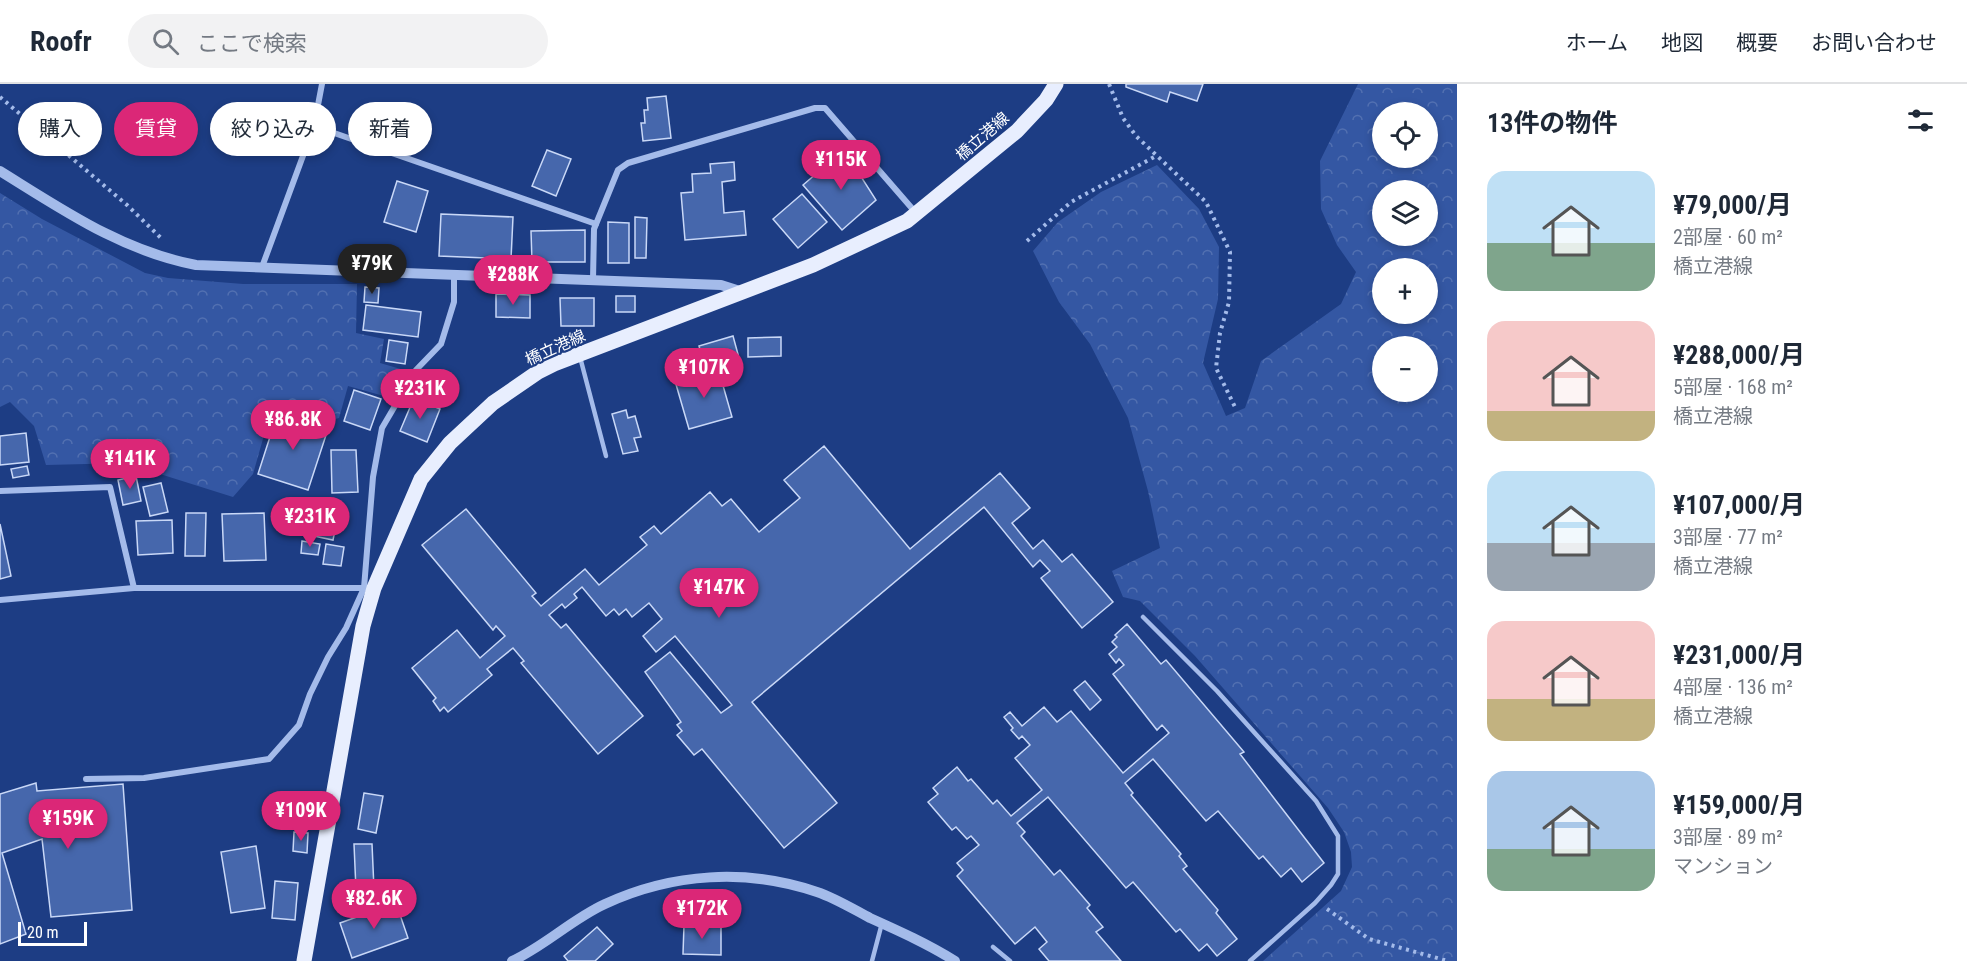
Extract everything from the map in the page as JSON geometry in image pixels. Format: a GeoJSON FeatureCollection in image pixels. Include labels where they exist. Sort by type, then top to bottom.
{"type":"FeatureCollection","features":[{"type":"Feature","properties":{"kind":"main road","name":"橋立港線"},"geometry":{"type":"LineString","coordinates":[[304,961],[369,588],[422,479],[450,443],[514,387],[538,372],[865,242],[916,214],[1017,131],[1046,100],[1056,84]]}},
{"type":"Feature","properties":{"kind":"street"},"geometry":{"type":"LineString","coordinates":[[319,102],[322,84]]}},
{"type":"Feature","properties":{"kind":"street"},"geometry":{"type":"LineString","coordinates":[[593,280],[596,224],[618,170],[628,163],[815,108],[825,108],[916,214]]}},
{"type":"Feature","properties":{"kind":"street"},"geometry":{"type":"LineString","coordinates":[[336,134],[596,224]]}},
{"type":"Feature","properties":{"kind":"street"},"geometry":{"type":"LineString","coordinates":[[262,267],[303,156]]}},
{"type":"Feature","properties":{"kind":"street"},"geometry":{"type":"LineString","coordinates":[[0,171],[103,234],[174,260],[196,265],[722,285],[743,292]]}},
{"type":"Feature","properties":{"kind":"street"},"geometry":{"type":"LineString","coordinates":[[86,779],[144,778],[269,759],[299,725],[310,694],[328,657],[369,588],[373,477],[382,428],[416,370],[441,344],[454,302],[454,275]]}},
{"type":"Feature","properties":{"kind":"street"},"geometry":{"type":"LineString","coordinates":[[0,491],[110,487],[134,588]]}},
{"type":"Feature","properties":{"kind":"street"},"geometry":{"type":"LineString","coordinates":[[0,600],[134,588],[369,588]]}},
{"type":"Feature","properties":{"kind":"street"},"geometry":{"type":"LineString","coordinates":[[512,961],[605,903],[648,887],[694,879],[741,876],[780,880],[818,892],[930,946],[955,961]]}},
{"type":"Feature","properties":{"kind":"lane"},"geometry":{"type":"LineString","coordinates":[[579,355],[606,456]]}},
{"type":"Feature","properties":{"kind":"lane"},"geometry":{"type":"LineString","coordinates":[[1143,617],[1217,691],[1316,801],[1338,836],[1338,874],[1315,903],[1250,961]]}},
{"type":"Feature","properties":{"kind":"lane"},"geometry":{"type":"LineString","coordinates":[[872,961],[882,923]]}},
{"type":"Feature","properties":{"kind":"lane"},"geometry":{"type":"LineString","coordinates":[[993,947],[1010,961]]}},
{"type":"Feature","properties":{"kind":"path"},"geometry":{"type":"LineString","coordinates":[[1109,84],[1122,118],[1156,156],[1206,202],[1230,252],[1229,302],[1220,333],[1216,368],[1235,407]]}},
{"type":"Feature","properties":{"kind":"path"},"geometry":{"type":"LineString","coordinates":[[0,97],[160,234],[174,260]]}},
{"type":"Feature","properties":{"kind":"path"},"geometry":{"type":"LineString","coordinates":[[1027,241],[1071,202],[1156,156]]}},
{"type":"Feature","properties":{"kind":"path"},"geometry":{"type":"LineString","coordinates":[[1315,903],[1369,939],[1448,961]]}},
{"type":"Feature","properties":{"kind":"green space"},"geometry":{"type":"Polygon","coordinates":[[[1358,84],[1457,84],[1457,961],[1263,961],[1341,891],[1352,867],[1351,852],[1344,832],[1328,808],[1195,656],[1140,601],[1123,597],[1112,571],[1160,548],[1148,491],[1128,418],[1090,344],[1059,302],[1033,251],[1058,222],[1101,192],[1157,165],[1199,209],[1219,247],[1218,299],[1203,363],[1226,416],[1245,408],[1261,361],[1341,304],[1356,272],[1337,245],[1321,209],[1320,161],[1358,84]]]}},
{"type":"Feature","properties":{"kind":"green space"},"geometry":{"type":"Polygon","coordinates":[[[0,193],[42,219],[145,273],[168,278],[243,284],[357,284],[356,333],[384,339],[380,363],[404,370],[384,396],[348,386],[339,418],[324,422],[272,407],[253,474],[233,497],[125,463],[46,465],[34,426],[10,402],[0,407],[0,193]]]}},
{"type":"Feature","properties":{"kind":"building"},"geometry":{"type":"Polygon","coordinates":[[[1126,84],[1203,84],[1197,101],[1170,92],[1167,102],[1126,87],[1126,84]]]}},
{"type":"Feature","properties":{"kind":"building"},"geometry":{"type":"Polygon","coordinates":[[[666,96],[671,138],[643,141],[641,123],[645,123],[644,110],[648,110],[647,98],[666,96]]]}},
{"type":"Feature","properties":{"kind":"building"},"geometry":{"type":"Polygon","coordinates":[[[547,150],[571,159],[556,196],[532,186],[547,150]]]}},
{"type":"Feature","properties":{"kind":"building"},"geometry":{"type":"Polygon","coordinates":[[[844,150],[876,200],[842,230],[803,185],[844,150]]]}},
{"type":"Feature","properties":{"kind":"building"},"geometry":{"type":"Polygon","coordinates":[[[734,162],[735,180],[722,182],[724,213],[744,211],[746,235],[685,240],[681,193],[693,192],[692,174],[711,173],[710,164],[734,162]]]}},
{"type":"Feature","properties":{"kind":"building"},"geometry":{"type":"Polygon","coordinates":[[[397,181],[428,191],[416,232],[384,222],[397,181]]]}},
{"type":"Feature","properties":{"kind":"building"},"geometry":{"type":"Polygon","coordinates":[[[802,194],[827,222],[798,248],[773,219],[802,194]]]}},
{"type":"Feature","properties":{"kind":"building"},"geometry":{"type":"Polygon","coordinates":[[[441,214],[513,217],[511,259],[439,256],[441,214]]]}},
{"type":"Feature","properties":{"kind":"building"},"geometry":{"type":"Polygon","coordinates":[[[635,217],[647,218],[646,258],[635,258],[635,217]]]}},
{"type":"Feature","properties":{"kind":"building"},"geometry":{"type":"Polygon","coordinates":[[[608,222],[629,223],[629,263],[608,263],[608,222]]]}},
{"type":"Feature","properties":{"kind":"building"},"geometry":{"type":"Polygon","coordinates":[[[585,230],[585,262],[532,262],[531,231],[585,230]]]}},
{"type":"Feature","properties":{"kind":"building"},"geometry":{"type":"Polygon","coordinates":[[[365,287],[379,288],[378,303],[364,302],[365,287]]]}},
{"type":"Feature","properties":{"kind":"building"},"geometry":{"type":"Polygon","coordinates":[[[496,294],[530,295],[530,318],[496,317],[496,294]]]}},
{"type":"Feature","properties":{"kind":"building"},"geometry":{"type":"Polygon","coordinates":[[[616,296],[635,296],[635,312],[616,312],[616,296]]]}},
{"type":"Feature","properties":{"kind":"building"},"geometry":{"type":"Polygon","coordinates":[[[560,298],[594,298],[594,326],[561,326],[560,298]]]}},
{"type":"Feature","properties":{"kind":"building"},"geometry":{"type":"Polygon","coordinates":[[[366,305],[421,312],[418,337],[363,330],[366,305]]]}},
{"type":"Feature","properties":{"kind":"building"},"geometry":{"type":"Polygon","coordinates":[[[733,336],[739,358],[705,367],[699,346],[733,336]]]}},
{"type":"Feature","properties":{"kind":"building"},"geometry":{"type":"Polygon","coordinates":[[[781,337],[781,356],[748,357],[748,338],[781,337]]]}},
{"type":"Feature","properties":{"kind":"building"},"geometry":{"type":"Polygon","coordinates":[[[389,340],[408,343],[405,364],[386,361],[389,340]]]}},
{"type":"Feature","properties":{"kind":"building"},"geometry":{"type":"Polygon","coordinates":[[[718,368],[732,417],[689,429],[675,381],[718,368]]]}},
{"type":"Feature","properties":{"kind":"building"},"geometry":{"type":"Polygon","coordinates":[[[354,390],[381,399],[370,430],[344,421],[354,390]]]}},
{"type":"Feature","properties":{"kind":"building"},"geometry":{"type":"Polygon","coordinates":[[[414,398],[440,409],[427,442],[400,431],[414,398]]]}},
{"type":"Feature","properties":{"kind":"building"},"geometry":{"type":"Polygon","coordinates":[[[626,410],[628,418],[635,416],[641,437],[634,438],[638,451],[623,454],[612,414],[626,410]]]}},
{"type":"Feature","properties":{"kind":"building"},"geometry":{"type":"Polygon","coordinates":[[[278,412],[328,429],[308,490],[258,474],[278,412]]]}},
{"type":"Feature","properties":{"kind":"building"},"geometry":{"type":"Polygon","coordinates":[[[26,433],[29,462],[0,465],[0,436],[26,433]]]}},
{"type":"Feature","properties":{"kind":"building"},"geometry":{"type":"Polygon","coordinates":[[[824,446],[910,549],[1000,473],[1030,508],[1012,523],[1033,549],[1043,540],[1062,562],[1072,554],[1113,602],[1082,628],[1041,578],[1050,571],[1040,560],[1033,567],[984,507],[752,702],[837,803],[784,848],[702,749],[694,755],[677,735],[682,731],[677,725],[681,722],[645,672],[670,652],[721,713],[732,705],[675,636],[656,652],[643,636],[662,619],[649,603],[632,617],[626,609],[619,615],[614,609],[606,616],[582,587],[574,594],[577,598],[565,608],[562,604],[549,615],[561,628],[566,624],[643,716],[598,754],[521,663],[524,661],[513,648],[487,669],[492,675],[448,712],[444,707],[440,711],[433,701],[436,698],[412,668],[457,630],[480,658],[505,636],[496,626],[493,630],[422,545],[466,509],[536,593],[532,596],[541,606],[585,569],[599,585],[647,545],[640,537],[654,526],[661,534],[710,492],[722,506],[731,499],[759,532],[800,498],[784,480],[824,446]]]}},
{"type":"Feature","properties":{"kind":"building"},"geometry":{"type":"Polygon","coordinates":[[[331,450],[356,450],[358,492],[332,493],[331,450]]]}},
{"type":"Feature","properties":{"kind":"building"},"geometry":{"type":"Polygon","coordinates":[[[27,466],[29,475],[13,478],[11,469],[27,466]]]}},
{"type":"Feature","properties":{"kind":"building"},"geometry":{"type":"Polygon","coordinates":[[[136,476],[141,501],[123,505],[118,480],[136,476]]]}},
{"type":"Feature","properties":{"kind":"building"},"geometry":{"type":"Polygon","coordinates":[[[161,483],[168,512],[150,516],[143,487],[161,483]]]}},
{"type":"Feature","properties":{"kind":"building"},"geometry":{"type":"Polygon","coordinates":[[[295,507],[338,515],[333,540],[290,531],[295,507]]]}},
{"type":"Feature","properties":{"kind":"building"},"geometry":{"type":"Polygon","coordinates":[[[186,513],[206,513],[205,556],[185,556],[186,513]]]}},
{"type":"Feature","properties":{"kind":"building"},"geometry":{"type":"Polygon","coordinates":[[[264,513],[266,560],[224,561],[222,514],[264,513]]]}},
{"type":"Feature","properties":{"kind":"building"},"geometry":{"type":"Polygon","coordinates":[[[172,520],[173,553],[138,555],[136,521],[172,520]]]}},
{"type":"Feature","properties":{"kind":"building"},"geometry":{"type":"Polygon","coordinates":[[[0,524],[11,576],[0,579],[0,524]]]}},
{"type":"Feature","properties":{"kind":"building"},"geometry":{"type":"Polygon","coordinates":[[[302,541],[320,544],[318,555],[301,553],[302,541]]]}},
{"type":"Feature","properties":{"kind":"building"},"geometry":{"type":"Polygon","coordinates":[[[326,544],[344,547],[341,566],[323,564],[326,544]]]}},
{"type":"Feature","properties":{"kind":"building"},"geometry":{"type":"Polygon","coordinates":[[[1127,624],[1161,664],[1166,660],[1244,752],[1240,754],[1324,863],[1302,882],[1291,868],[1281,877],[1263,856],[1259,859],[1218,811],[1206,821],[1153,759],[1125,783],[1133,793],[1131,795],[1181,854],[1179,856],[1187,866],[1183,869],[1218,910],[1216,913],[1237,939],[1217,956],[1207,944],[1199,951],[1180,929],[1176,932],[1133,882],[1126,888],[1048,797],[1017,823],[1025,832],[1021,836],[1054,875],[1060,870],[1090,905],[1087,908],[1103,927],[1096,932],[1121,961],[1049,961],[1039,949],[1047,942],[1035,927],[1015,944],[957,876],[963,870],[957,863],[979,845],[971,836],[967,839],[956,827],[952,830],[928,802],[938,794],[933,788],[957,767],[968,781],[971,779],[993,804],[997,800],[1011,816],[1042,790],[1015,758],[1030,745],[1022,736],[1019,739],[1011,730],[1013,728],[1004,717],[1010,712],[1022,726],[1044,707],[1057,722],[1071,711],[1123,773],[1169,733],[1162,725],[1157,730],[1113,674],[1124,665],[1119,659],[1116,663],[1109,654],[1117,647],[1112,642],[1117,637],[1115,635],[1127,624]]]}},
{"type":"Feature","properties":{"kind":"building"},"geometry":{"type":"Polygon","coordinates":[[[1085,681],[1101,700],[1090,710],[1074,690],[1085,681]]]}},
{"type":"Feature","properties":{"kind":"building"},"geometry":{"type":"Polygon","coordinates":[[[36,783],[37,791],[123,784],[132,910],[51,917],[42,839],[2,853],[26,934],[0,944],[0,794],[36,783]]]}},
{"type":"Feature","properties":{"kind":"building"},"geometry":{"type":"Polygon","coordinates":[[[364,793],[383,796],[376,833],[358,829],[364,793]]]}},
{"type":"Feature","properties":{"kind":"building"},"geometry":{"type":"Polygon","coordinates":[[[294,832],[308,833],[307,853],[293,851],[294,832]]]}},
{"type":"Feature","properties":{"kind":"building"},"geometry":{"type":"Polygon","coordinates":[[[354,844],[372,844],[374,889],[356,890],[354,844]]]}},
{"type":"Feature","properties":{"kind":"building"},"geometry":{"type":"Polygon","coordinates":[[[256,846],[265,908],[231,913],[221,852],[256,846]]]}},
{"type":"Feature","properties":{"kind":"building"},"geometry":{"type":"Polygon","coordinates":[[[275,881],[298,883],[295,920],[272,918],[275,881]]]}},
{"type":"Feature","properties":{"kind":"building"},"geometry":{"type":"Polygon","coordinates":[[[396,903],[408,938],[352,958],[340,923],[396,903]]]}},
{"type":"Feature","properties":{"kind":"building"},"geometry":{"type":"Polygon","coordinates":[[[684,925],[721,926],[721,955],[683,954],[684,925]]]}},
{"type":"Feature","properties":{"kind":"building"},"geometry":{"type":"Polygon","coordinates":[[[597,927],[613,944],[595,961],[568,961],[564,956],[597,927]]]}}]}
